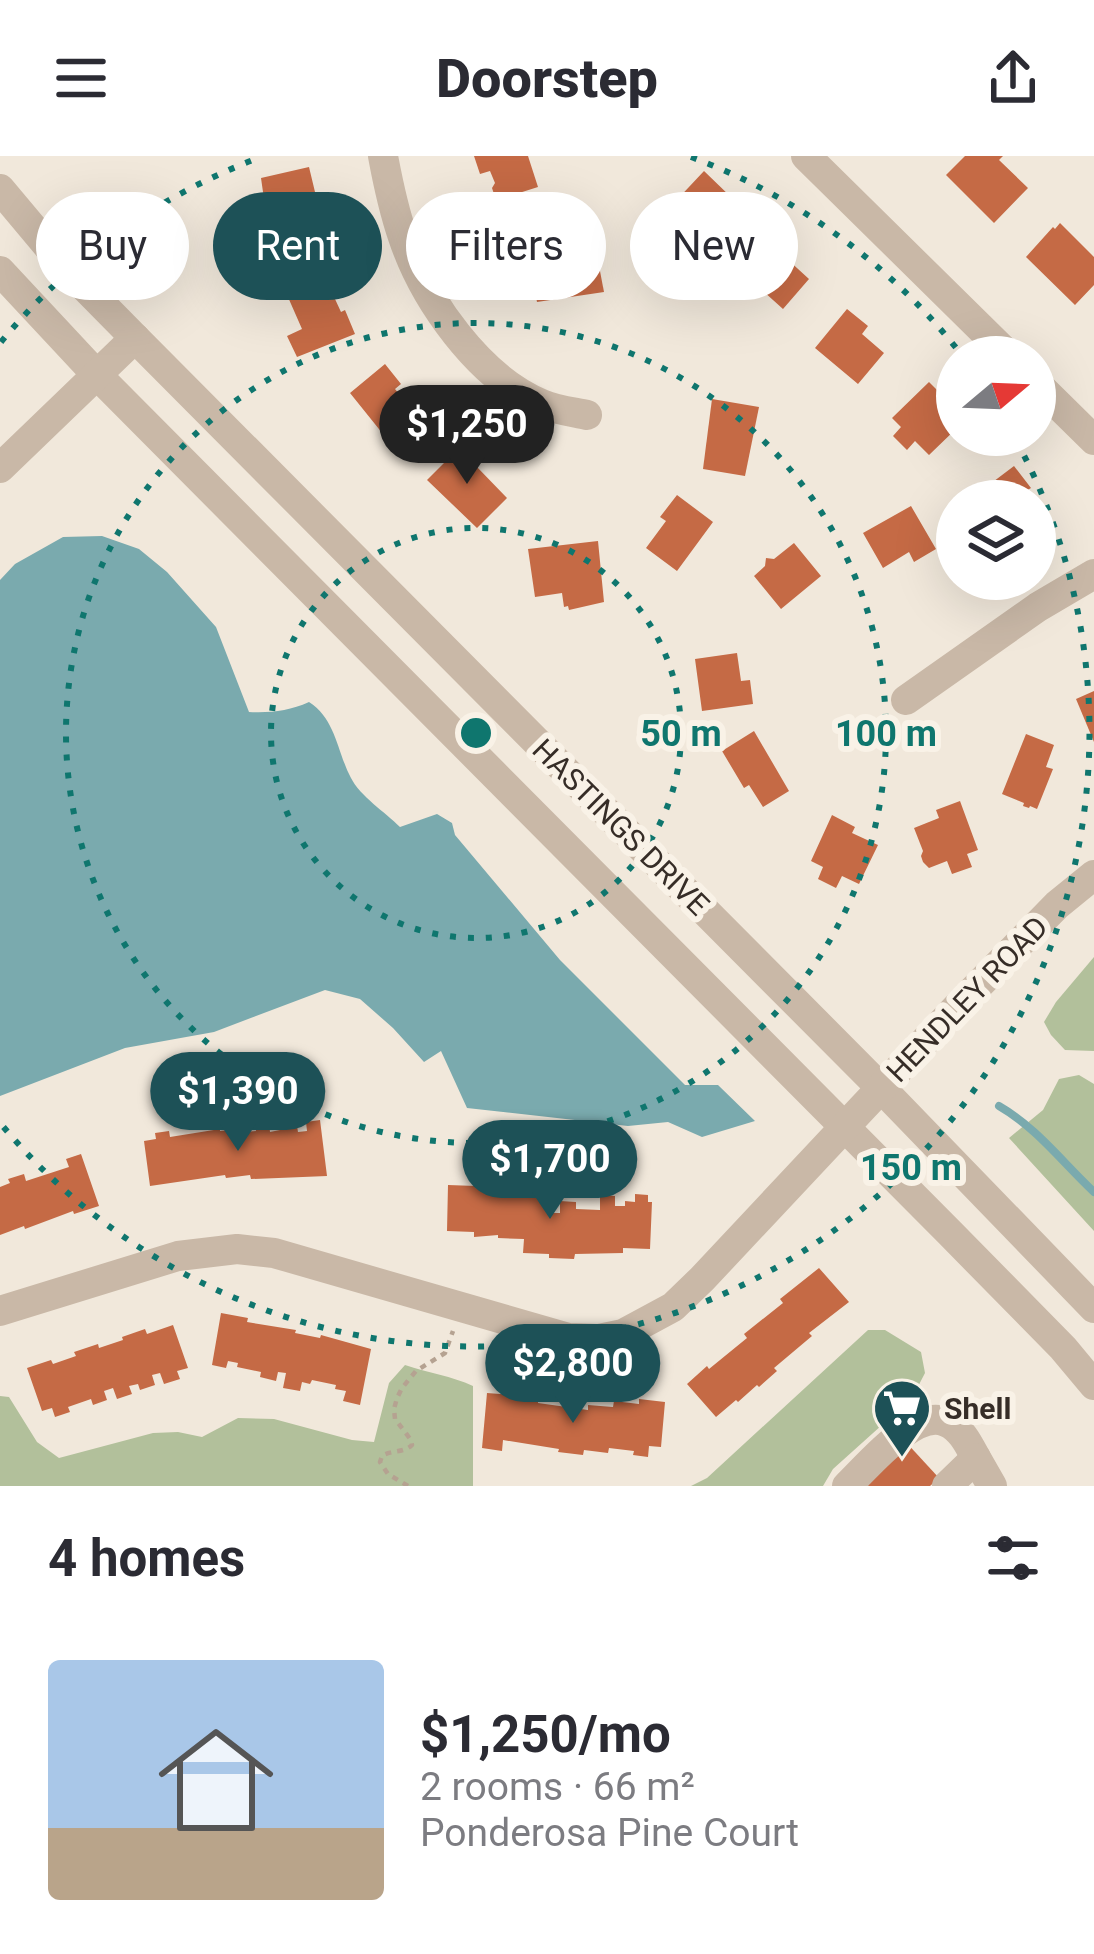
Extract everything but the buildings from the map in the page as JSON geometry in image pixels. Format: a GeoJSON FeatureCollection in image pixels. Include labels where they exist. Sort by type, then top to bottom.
{"type":"FeatureCollection","features":[{"type":"Feature","properties":{"kind":"street"},"geometry":{"type":"LineString","coordinates":[[383,156],[403,239],[446,320],[508,386],[543,405],[587,415]]}},
{"type":"Feature","properties":{"kind":"street"},"geometry":{"type":"LineString","coordinates":[[806,156],[989,336]]}},
{"type":"Feature","properties":{"kind":"street","name":"HASTINGS DRIVE"},"geometry":{"type":"LineString","coordinates":[[0,189],[68,270],[134,338],[1094,1307]]}},
{"type":"Feature","properties":{"kind":"street","name":"HASTINGS DRIVE"},"geometry":{"type":"LineString","coordinates":[[0,271],[97,375],[1063,1348],[1094,1385]]}},
{"type":"Feature","properties":{"kind":"street"},"geometry":{"type":"LineString","coordinates":[[0,468],[134,338]]}},
{"type":"Feature","properties":{"kind":"street"},"geometry":{"type":"LineString","coordinates":[[1056,403],[1094,440]]}},
{"type":"Feature","properties":{"kind":"street"},"geometry":{"type":"LineString","coordinates":[[906,700],[1038,607],[1094,574]]}},
{"type":"Feature","properties":{"kind":"street","name":"HENDLEY ROAD"},"geometry":{"type":"LineString","coordinates":[[0,1311],[178,1256],[237,1249],[274,1253],[568,1338],[623,1334],[673,1307],[702,1280],[1041,922],[1094,875]]}},
{"type":"Feature","properties":{"kind":"street"},"geometry":{"type":"LineString","coordinates":[[848,1486],[908,1429],[928,1420],[948,1423],[957,1430],[992,1486]]}},
{"type":"Feature","properties":{"kind":"street"},"geometry":{"type":"LineString","coordinates":[[947,1486],[976,1458]]}},
{"type":"Feature","properties":{"kind":"path"},"geometry":{"type":"LineString","coordinates":[[408,1486],[388,1474],[380,1462],[387,1452],[412,1445],[395,1419],[397,1398],[416,1371],[446,1353],[460,1308]]}},
{"type":"Feature","properties":{"kind":"green space"},"geometry":{"type":"Polygon","coordinates":[[[1094,957],[1094,1051],[1065,1050],[1044,1022],[1094,957]]]}},
{"type":"Feature","properties":{"kind":"green space"},"geometry":{"type":"Polygon","coordinates":[[[1079,1075],[1094,1084],[1094,1231],[1009,1138],[1043,1110],[1059,1079],[1079,1075]]]}},
{"type":"Feature","properties":{"kind":"green space"},"geometry":{"type":"Polygon","coordinates":[[[868,1330],[885,1330],[921,1352],[925,1373],[912,1398],[833,1469],[823,1486],[691,1486],[707,1478],[868,1330]]]}},
{"type":"Feature","properties":{"kind":"green space"},"geometry":{"type":"Polygon","coordinates":[[[405,1365],[473,1386],[473,1486],[0,1486],[0,1396],[9,1397],[37,1442],[59,1458],[153,1433],[202,1437],[238,1418],[274,1419],[374,1442],[389,1383],[405,1365]]]}},
{"type":"Feature","properties":{"kind":"water"},"geometry":{"type":"Polygon","coordinates":[[[102,536],[139,549],[167,572],[216,627],[249,712],[280,711],[309,702],[318,709],[351,778],[367,797],[400,827],[437,814],[452,823],[455,835],[560,960],[685,1085],[718,1085],[755,1121],[702,1137],[668,1122],[628,1126],[467,1108],[441,1051],[424,1062],[360,999],[325,990],[214,1032],[125,1048],[0,1096],[0,580],[15,564],[63,537],[102,536]]]}},
{"type":"Feature","properties":{"kind":"waterway"},"geometry":{"type":"LineString","coordinates":[[999,1106],[1037,1135],[1094,1192]]}},
{"type":"Feature","properties":{"kind":"place","name":"Shell"},"geometry":{"type":"Point","coordinates":[902,1459]}}]}
